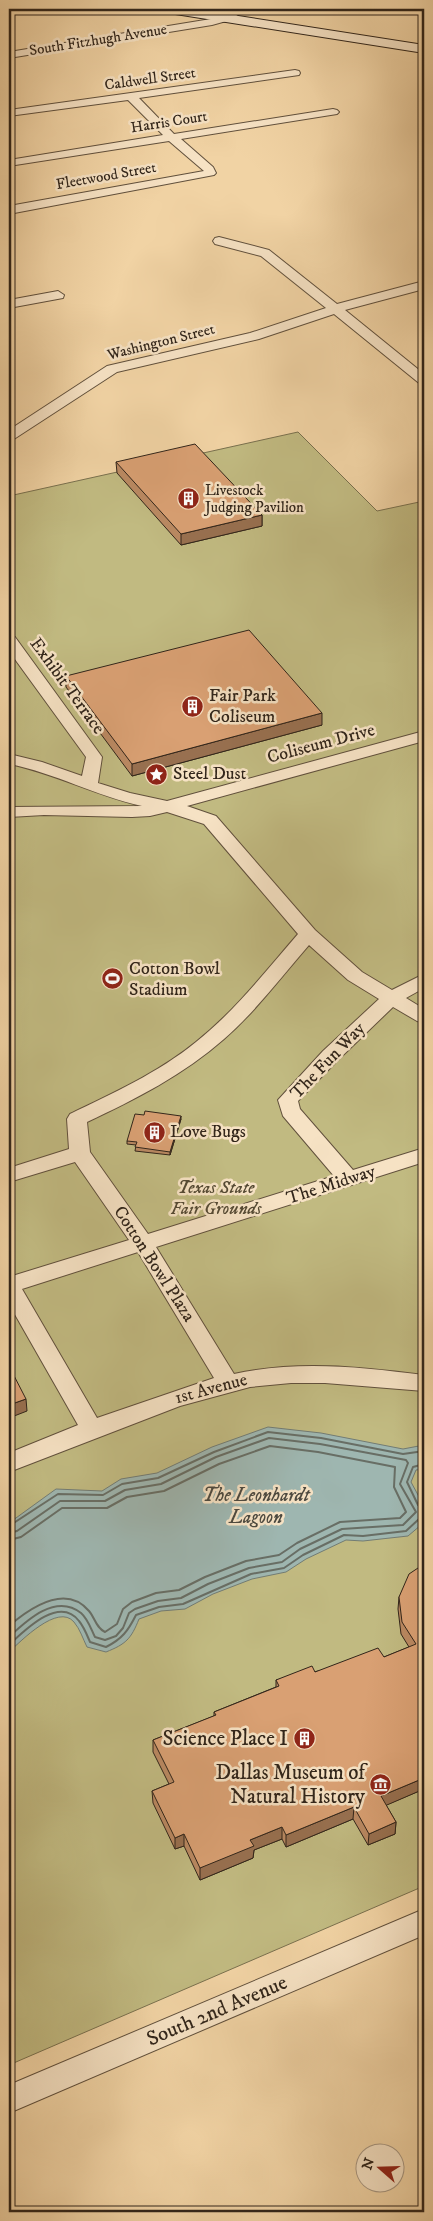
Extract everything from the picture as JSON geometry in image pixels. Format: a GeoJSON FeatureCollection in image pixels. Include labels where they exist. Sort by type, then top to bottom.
{"type":"FeatureCollection","features":[{"type":"Feature","properties":{"kind":"main road"},"geometry":{"type":"LineString","coordinates":[[169,9],[230,12]]}},
{"type":"Feature","properties":{"kind":"main road","name":"South Fitzhugh Avenue"},"geometry":{"type":"LineString","coordinates":[[230,12],[424,42]]}},
{"type":"Feature","properties":{"kind":"main road","name":"South Fitzhugh Avenue"},"geometry":{"type":"LineString","coordinates":[[230,12],[424,49]]}},
{"type":"Feature","properties":{"kind":"street","name":"South Fitzhugh Avenue"},"geometry":{"type":"LineString","coordinates":[[9,55],[212,22],[230,12]]}},
{"type":"Feature","properties":{"kind":"street","name":"Caldwell Street"},"geometry":{"type":"LineString","coordinates":[[9,113],[295,73]]}},
{"type":"Feature","properties":{"kind":"street"},"geometry":{"type":"LineString","coordinates":[[131,96],[171,137]]}},
{"type":"Feature","properties":{"kind":"street","name":"Harris Court"},"geometry":{"type":"LineString","coordinates":[[9,163],[333,112]]}},
{"type":"Feature","properties":{"kind":"street","name":"Fleetwood Street"},"geometry":{"type":"LineString","coordinates":[[9,210],[210,172],[209,169],[171,137]]}},
{"type":"Feature","properties":{"kind":"street"},"geometry":{"type":"LineString","coordinates":[[219,241],[265,253],[424,380]]}},
{"type":"Feature","properties":{"kind":"street","name":"Washington Street"},"geometry":{"type":"LineString","coordinates":[[11,432],[112,368],[254,336],[367,299],[424,285]]}},
{"type":"Feature","properties":{"kind":"street"},"geometry":{"type":"LineString","coordinates":[[9,304],[58,295]]}},
{"type":"Feature","properties":{"kind":"street","name":"Exhibit Terrace"},"geometry":{"type":"LineString","coordinates":[[9,640],[94,757],[89,785]]}},
{"type":"Feature","properties":{"kind":"street","name":"Coliseum Drive"},"geometry":{"type":"LineString","coordinates":[[9,812],[53,810],[128,813],[170,806],[424,736]]}},
{"type":"Feature","properties":{"kind":"street"},"geometry":{"type":"LineString","coordinates":[[9,759],[36,766],[135,800],[170,806],[192,812],[210,820],[308,934],[334,959],[355,976],[424,1017]]}},
{"type":"Feature","properties":{"kind":"street"},"geometry":{"type":"LineString","coordinates":[[9,1175],[80,1153],[77,1119],[147,1086],[218,1034],[238,1015],[308,934]]}},
{"type":"Feature","properties":{"kind":"street","name":"The Fun Way"},"geometry":{"type":"LineString","coordinates":[[350,1179],[290,1111],[288,1100],[330,1056],[391,998],[424,980]]}},
{"type":"Feature","properties":{"kind":"street","name":"Cotton Bowl Plaza"},"geometry":{"type":"LineString","coordinates":[[80,1153],[143,1243],[225,1377]]}},
{"type":"Feature","properties":{"kind":"street","name":"The Midway"},"geometry":{"type":"LineString","coordinates":[[9,1285],[424,1155]]}},
{"type":"Feature","properties":{"kind":"street"},"geometry":{"type":"LineString","coordinates":[[9,1285],[92,1429]]}},
{"type":"Feature","properties":{"kind":"street","name":"1st Avenue"},"geometry":{"type":"LineString","coordinates":[[9,1463],[92,1429],[192,1392],[253,1378],[292,1374],[333,1374],[424,1383]]}},
{"type":"Feature","properties":{"kind":"street","name":"South 2nd Avenue"},"geometry":{"type":"LineString","coordinates":[[9,2099],[424,1922]]}},
{"type":"Feature","properties":{"kind":"green space","name":"Texas State Fair Grounds"},"geometry":{"type":"Polygon","coordinates":[[[298,432],[377,511],[424,501],[424,1886],[9,2065],[9,496],[298,432]]]}},
{"type":"Feature","properties":{"kind":"water","name":"The Leonhardt Lagoon"},"geometry":{"type":"Polygon","coordinates":[[[268,1427],[321,1433],[403,1449],[424,1445],[424,1469],[416,1470],[411,1482],[424,1506],[424,1517],[421,1525],[408,1536],[363,1541],[346,1540],[306,1559],[286,1572],[252,1579],[213,1594],[185,1609],[161,1611],[139,1619],[127,1640],[106,1652],[87,1647],[74,1622],[67,1617],[59,1617],[40,1626],[9,1652],[9,1523],[56,1489],[102,1491],[121,1479],[157,1473],[212,1447],[268,1427]]]}},
{"type":"Feature","properties":{"kind":"building","name":"Livestock Judging Pavilion"},"geometry":{"type":"Polygon","coordinates":[[[195,444],[262,515],[181,534],[116,462],[195,444]]]}},
{"type":"Feature","properties":{"kind":"building","name":"Fair Park Coliseum"},"geometry":{"type":"Polygon","coordinates":[[[249,630],[322,713],[132,764],[66,676],[249,630]]]}},
{"type":"Feature","properties":{"kind":"building","name":"Love Bugs"},"geometry":{"type":"Polygon","coordinates":[[[145,1111],[181,1116],[170,1152],[135,1147],[137,1142],[127,1141],[135,1114],[144,1115],[145,1111]]]}},
{"type":"Feature","properties":{"kind":"building"},"geometry":{"type":"Polygon","coordinates":[[[9,1366],[26,1399],[9,1405],[9,1366]]]}},
{"type":"Feature","properties":{"kind":"building","name":"Science Place I"},"geometry":{"type":"Polygon","coordinates":[[[424,1564],[424,1778],[381,1796],[396,1822],[369,1834],[354,1807],[286,1835],[282,1827],[250,1840],[254,1846],[200,1868],[184,1834],[175,1838],[152,1791],[174,1782],[153,1740],[216,1715],[214,1712],[279,1686],[276,1680],[312,1666],[315,1672],[378,1648],[384,1657],[416,1644],[402,1622],[399,1597],[409,1574],[424,1564]]]}},
{"type":"Feature","properties":{"kind":"place","name":"Livestock Judging Pavilion"},"geometry":{"type":"Point","coordinates":[189,499]}},
{"type":"Feature","properties":{"kind":"place","name":"Fair Park Coliseum"},"geometry":{"type":"Point","coordinates":[193,706]}},
{"type":"Feature","properties":{"kind":"place","name":"Steel Dust"},"geometry":{"type":"Point","coordinates":[157,774]}},
{"type":"Feature","properties":{"kind":"place","name":"Cotton Bowl Stadium"},"geometry":{"type":"Point","coordinates":[113,979]}},
{"type":"Feature","properties":{"kind":"place","name":"Love Bugs"},"geometry":{"type":"Point","coordinates":[154,1132]}},
{"type":"Feature","properties":{"kind":"place","name":"Science Place I"},"geometry":{"type":"Point","coordinates":[304,1739]}},
{"type":"Feature","properties":{"kind":"place","name":"Dallas Museum of Natural History"},"geometry":{"type":"Point","coordinates":[381,1785]}}]}
